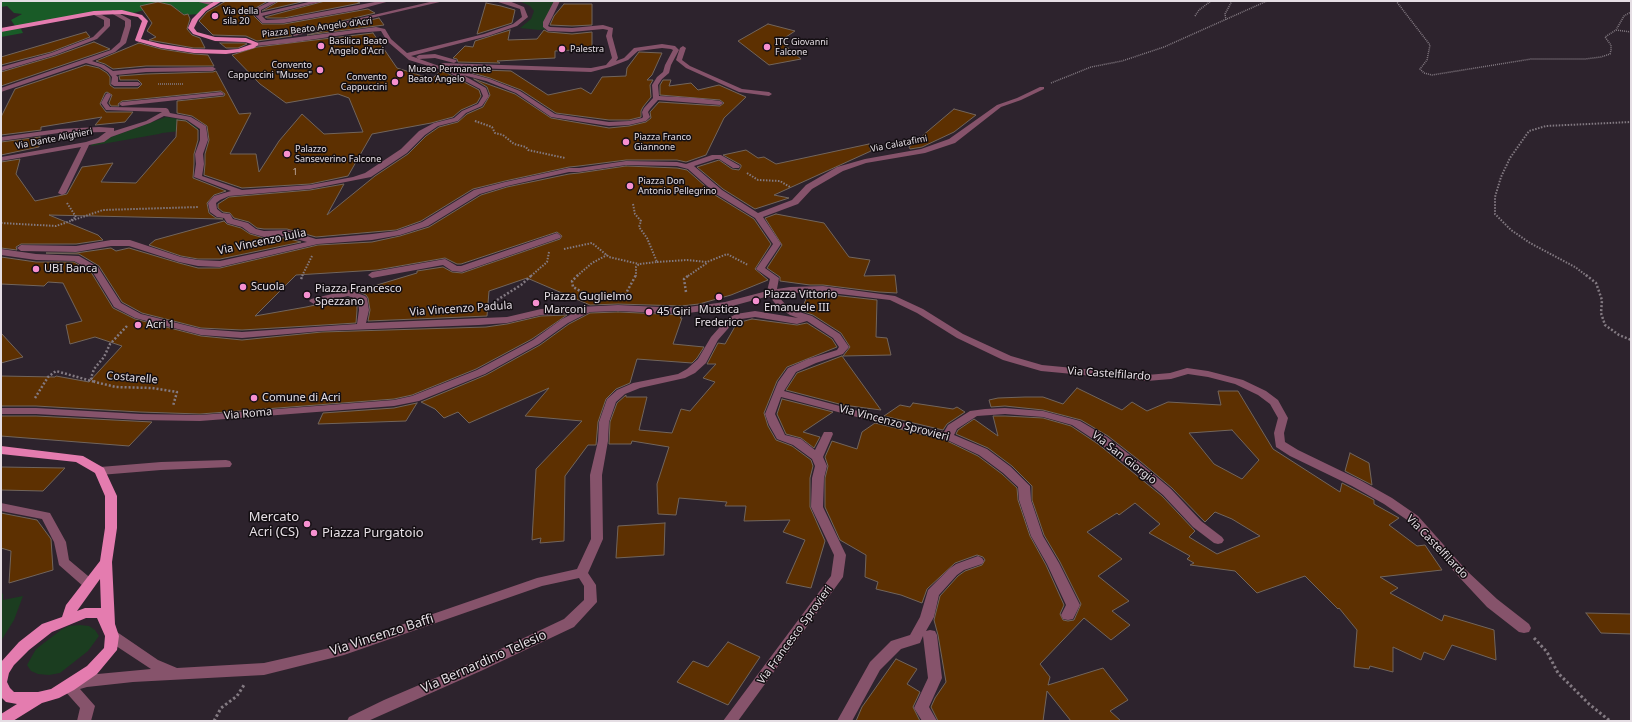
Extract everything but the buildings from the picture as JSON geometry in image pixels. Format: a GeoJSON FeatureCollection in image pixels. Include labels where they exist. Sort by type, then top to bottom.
{"type":"FeatureCollection","features":[{"type":"Feature","properties":{"kind":"main road"},"geometry":{"type":"LineString","coordinates":[[217,3],[195,18],[191,28],[195,32],[215,39],[246,40],[256,44]]}},
{"type":"Feature","properties":{"kind":"main road"},"geometry":{"type":"LineString","coordinates":[[1,30],[94,13],[122,12],[140,16],[145,21],[138,40],[161,46],[194,51],[226,52],[238,51],[252,47],[256,44]]}},
{"type":"Feature","properties":{"kind":"main road"},"geometry":{"type":"LineString","coordinates":[[1,450],[79,459],[100,471],[111,496],[110,528],[106,562],[110,630],[110,650],[92,670],[69,686],[54,694],[38,698],[11,698],[4,691],[1,677],[9,661],[24,646],[46,628],[85,613],[101,614],[110,630]]}},
{"type":"Feature","properties":{"kind":"main road"},"geometry":{"type":"LineString","coordinates":[[68,619],[71,609],[106,562]]}},
{"type":"Feature","properties":{"kind":"main road"},"geometry":{"type":"LineString","coordinates":[[1,721],[38,698]]}},
{"type":"Feature","properties":{"kind":"street"},"geometry":{"type":"LineString","coordinates":[[198,1],[217,3]]}},
{"type":"Feature","properties":{"kind":"street"},"geometry":{"type":"LineString","coordinates":[[275,1],[258,9],[258,15],[264,22],[305,18],[387,1]]}},
{"type":"Feature","properties":{"kind":"street"},"geometry":{"type":"LineString","coordinates":[[258,15],[321,1]]}},
{"type":"Feature","properties":{"kind":"street"},"geometry":{"type":"LineString","coordinates":[[256,44],[439,1],[450,1]]}},
{"type":"Feature","properties":{"kind":"street"},"geometry":{"type":"LineString","coordinates":[[407,56],[486,35],[515,24],[525,17],[522,8],[498,1]]}},
{"type":"Feature","properties":{"kind":"street"},"geometry":{"type":"LineString","coordinates":[[557,1],[546,22],[545,26],[548,29],[559,31],[611,29],[609,36],[615,58],[608,66]]}},
{"type":"Feature","properties":{"kind":"street"},"geometry":{"type":"LineString","coordinates":[[1,90],[113,51],[123,43],[128,26],[128,20],[113,12]]}},
{"type":"Feature","properties":{"kind":"street"},"geometry":{"type":"LineString","coordinates":[[1,70],[53,54],[95,38],[107,26],[107,19],[94,13]]}},
{"type":"Feature","properties":{"kind":"street","name":"Piazza Beato Angelo d'Acri"},"geometry":{"type":"LineString","coordinates":[[212,205],[217,198],[227,194],[310,187],[368,175],[404,151],[422,133],[436,124],[456,120],[464,112],[480,104],[486,96],[483,88],[450,71],[407,56],[389,40],[383,30],[376,29],[256,44]]}},
{"type":"Feature","properties":{"kind":"street"},"geometry":{"type":"LineString","coordinates":[[430,64],[591,70],[608,66],[626,59],[636,49],[647,47],[673,47],[676,50],[668,65],[666,73],[659,78],[655,85],[656,98],[647,108],[645,112],[647,116],[644,120],[609,124],[553,116],[518,92],[468,74],[450,71]]}},
{"type":"Feature","properties":{"kind":"street"},"geometry":{"type":"LineString","coordinates":[[683,48],[679,60],[688,67],[741,91],[769,94]]}},
{"type":"Feature","properties":{"kind":"street"},"geometry":{"type":"LineString","coordinates":[[407,56],[436,56],[452,61],[500,63]]}},
{"type":"Feature","properties":{"kind":"street"},"geometry":{"type":"LineString","coordinates":[[567,64],[588,64],[615,58]]}},
{"type":"Feature","properties":{"kind":"street"},"geometry":{"type":"LineString","coordinates":[[87,61],[102,66],[112,73],[115,77],[114,84],[138,84]]}},
{"type":"Feature","properties":{"kind":"street"},"geometry":{"type":"LineString","coordinates":[[112,73],[146,70],[213,69]]}},
{"type":"Feature","properties":{"kind":"street","name":"Via Calatafimi"},"geometry":{"type":"LineString","coordinates":[[758,216],[795,202],[809,187],[840,169],[865,161],[922,152],[952,141],[1000,106],[1042,88]]}},
{"type":"Feature","properties":{"kind":"street"},"geometry":{"type":"LineString","coordinates":[[165,112],[174,92]]}},
{"type":"Feature","properties":{"kind":"street"},"geometry":{"type":"LineString","coordinates":[[106,106],[221,94]]}},
{"type":"Feature","properties":{"kind":"street"},"geometry":{"type":"LineString","coordinates":[[108,95],[104,103],[108,110],[165,112],[189,118],[203,128],[204,140],[199,154],[200,164],[198,177],[242,192]]}},
{"type":"Feature","properties":{"kind":"street"},"geometry":{"type":"LineString","coordinates":[[656,98],[720,103]]}},
{"type":"Feature","properties":{"kind":"street","name":"Via Dante Alighieri"},"geometry":{"type":"LineString","coordinates":[[1,159],[101,140],[108,135],[127,130],[165,112]]}},
{"type":"Feature","properties":{"kind":"street"},"geometry":{"type":"LineString","coordinates":[[1,139],[59,131],[100,128],[111,130],[108,135]]}},
{"type":"Feature","properties":{"kind":"street"},"geometry":{"type":"LineString","coordinates":[[62,193],[86,144]]}},
{"type":"Feature","properties":{"kind":"street"},"geometry":{"type":"LineString","coordinates":[[687,166],[714,157],[721,157],[736,166]]}},
{"type":"Feature","properties":{"kind":"street"},"geometry":{"type":"LineString","coordinates":[[212,205],[213,210],[220,215],[227,216],[230,221],[245,225],[253,231],[264,234],[287,233],[316,242],[372,237],[406,231],[425,224],[478,192],[488,188],[534,177],[626,163],[665,163],[691,167],[719,192],[758,216],[766,230],[777,244],[760,269],[776,278],[771,293],[782,306],[793,313],[809,318],[837,336],[844,347],[840,352],[812,361],[792,370],[783,382],[770,414],[781,437],[797,442],[817,457],[828,434]]}},
{"type":"Feature","properties":{"kind":"street"},"geometry":{"type":"LineString","coordinates":[[372,275],[445,262],[454,269],[462,269],[557,236]]}},
{"type":"Feature","properties":{"kind":"street","name":"Via Vincenzo Iulia"},"geometry":{"type":"LineString","coordinates":[[1,246],[28,249],[64,250],[110,243],[130,243],[178,259],[198,263],[220,264],[316,242]]}},
{"type":"Feature","properties":{"kind":"street","name":"Via Vincenzo Padula"},"geometry":{"type":"LineString","coordinates":[[1,252],[36,257],[76,258],[95,269],[117,305],[138,316],[201,332],[242,335],[361,326],[498,321],[540,312],[592,309],[615,308],[683,311],[725,305],[771,293]]}},
{"type":"Feature","properties":{"kind":"street","name":"Via Castelfilardo"},"geometry":{"type":"LineString","coordinates":[[771,293],[790,290],[823,289],[892,298],[920,311],[960,336],[1007,358],[1041,368],[1147,378],[1171,376],[1187,371],[1208,374],[1239,382],[1262,393],[1274,402],[1283,418],[1279,433],[1280,444],[1294,453],[1356,483],[1388,501],[1414,519],[1463,574],[1492,603],[1524,628]]}},
{"type":"Feature","properties":{"kind":"street"},"geometry":{"type":"LineString","coordinates":[[314,302],[350,294],[362,298],[364,310],[361,326]]}},
{"type":"Feature","properties":{"kind":"street","name":"Via Roma"},"geometry":{"type":"LineString","coordinates":[[1,411],[200,418],[394,403],[414,399],[481,372],[536,342],[565,321],[592,309]]}},
{"type":"Feature","properties":{"kind":"street"},"geometry":{"type":"LineString","coordinates":[[582,573],[597,539],[596,475],[603,441],[604,422],[611,400],[621,392],[637,385],[681,376],[691,371],[702,361],[714,339],[730,320],[739,316],[755,314],[797,321],[809,318]]}},
{"type":"Feature","properties":{"kind":"street","name":"Via Vincenzo Sprovieri"},"geometry":{"type":"LineString","coordinates":[[778,392],[914,429],[948,436],[983,452],[1007,470],[1024,486],[1025,500],[1037,536],[1053,563],[1073,605],[1068,615]]}},
{"type":"Feature","properties":{"kind":"street","name":"Via San Giorgio"},"geometry":{"type":"LineString","coordinates":[[948,436],[952,427],[974,414],[985,412],[1005,411],[1043,414],[1076,424],[1103,440],[1135,465],[1167,492],[1197,524],[1218,540]]}},
{"type":"Feature","properties":{"kind":"street","name":"Via Francesco Sprovieri"},"geometry":{"type":"LineString","coordinates":[[730,721],[837,577],[840,555],[823,523],[817,507],[818,478],[821,466],[817,457]]}},
{"type":"Feature","properties":{"kind":"street"},"geometry":{"type":"LineString","coordinates":[[100,471],[161,466],[226,464]]}},
{"type":"Feature","properties":{"kind":"street"},"geometry":{"type":"LineString","coordinates":[[1,507],[46,516],[60,542],[63,562],[89,584]]}},
{"type":"Feature","properties":{"kind":"street"},"geometry":{"type":"LineString","coordinates":[[844,721],[875,666],[896,644],[915,639],[927,617],[933,593],[953,572],[960,567],[978,561]]}},
{"type":"Feature","properties":{"kind":"street","name":"Via Bernardino Telesio"},"geometry":{"type":"LineString","coordinates":[[354,721],[389,704],[478,666],[569,623],[591,602],[590,585],[582,573]]}},
{"type":"Feature","properties":{"kind":"street","name":"Via Vincenzo Baffi"},"geometry":{"type":"LineString","coordinates":[[69,686],[87,681],[133,676],[254,670],[344,650],[541,581],[582,573]]}},
{"type":"Feature","properties":{"kind":"street"},"geometry":{"type":"LineString","coordinates":[[110,630],[153,664],[178,674]]}},
{"type":"Feature","properties":{"kind":"street"},"geometry":{"type":"LineString","coordinates":[[930,635],[935,678],[921,708],[930,721]]}},
{"type":"Feature","properties":{"kind":"street"},"geometry":{"type":"LineString","coordinates":[[69,686],[88,706],[84,721]]}},
{"type":"Feature","properties":{"kind":"path"},"geometry":{"type":"LineString","coordinates":[[1195,16],[1199,10],[1211,1]]}},
{"type":"Feature","properties":{"kind":"path"},"geometry":{"type":"LineString","coordinates":[[1226,20],[1226,14],[1232,1]]}},
{"type":"Feature","properties":{"kind":"path"},"geometry":{"type":"LineString","coordinates":[[1042,88],[1091,67],[1122,61],[1164,47],[1267,1]]}},
{"type":"Feature","properties":{"kind":"path"},"geometry":{"type":"LineString","coordinates":[[1396,1],[1430,46],[1427,60],[1420,70],[1424,73],[1432,75],[1531,59],[1585,59],[1601,57],[1610,54],[1611,45],[1605,37],[1616,30],[1624,16],[1631,12]]}},
{"type":"Feature","properties":{"kind":"path"},"geometry":{"type":"LineString","coordinates":[[1616,30],[1631,32]]}},
{"type":"Feature","properties":{"kind":"path"},"geometry":{"type":"LineString","coordinates":[[471,108],[475,110],[475,121],[492,127],[495,133],[503,135],[514,144],[526,147],[528,150],[565,158],[572,158],[580,163],[575,170]]}},
{"type":"Feature","properties":{"kind":"path"},"geometry":{"type":"LineString","coordinates":[[1631,122],[1546,126],[1529,131],[1510,158],[1501,177],[1495,197],[1495,214],[1511,230],[1530,243],[1575,267],[1596,283],[1602,300],[1601,313],[1605,325],[1619,335],[1631,340]]}},
{"type":"Feature","properties":{"kind":"path"},"geometry":{"type":"LineString","coordinates":[[736,166],[758,180],[780,181],[802,195]]}},
{"type":"Feature","properties":{"kind":"path"},"geometry":{"type":"LineString","coordinates":[[62,193],[64,199],[76,217],[66,224]]}},
{"type":"Feature","properties":{"kind":"path"},"geometry":{"type":"LineString","coordinates":[[633,204],[635,214],[641,221],[640,228],[647,238],[657,262]]}},
{"type":"Feature","properties":{"kind":"path"},"geometry":{"type":"LineString","coordinates":[[1,224],[56,226],[66,224],[102,210],[197,208],[212,205]]}},
{"type":"Feature","properties":{"kind":"path"},"geometry":{"type":"LineString","coordinates":[[301,279],[311,262],[316,242]]}},
{"type":"Feature","properties":{"kind":"path"},"geometry":{"type":"LineString","coordinates":[[563,249],[592,243],[607,255],[639,264],[687,260],[707,262]]}},
{"type":"Feature","properties":{"kind":"path"},"geometry":{"type":"LineString","coordinates":[[498,321],[497,300],[522,284],[546,262],[549,252],[556,250]]}},
{"type":"Feature","properties":{"kind":"path"},"geometry":{"type":"LineString","coordinates":[[686,292],[684,279],[707,262],[727,254],[741,263],[760,269]]}},
{"type":"Feature","properties":{"kind":"path"},"geometry":{"type":"LineString","coordinates":[[607,255],[592,263],[572,281],[573,287],[615,308],[636,277],[636,267],[639,264]]}},
{"type":"Feature","properties":{"kind":"path","name":"Costarelle"},"geometry":{"type":"LineString","coordinates":[[138,316],[110,344],[104,357],[94,369],[91,378],[95,382],[116,387],[152,388],[177,392],[176,400],[166,417]]}},
{"type":"Feature","properties":{"kind":"path"},"geometry":{"type":"LineString","coordinates":[[26,411],[48,377],[56,371],[95,382]]}},
{"type":"Feature","properties":{"kind":"path"},"geometry":{"type":"LineString","coordinates":[[1524,628],[1547,652],[1558,673],[1589,704],[1610,721]]}},
{"type":"Feature","properties":{"kind":"path"},"geometry":{"type":"LineString","coordinates":[[214,721],[221,708],[237,696],[254,670]]}},
{"type":"Feature","properties":{"kind":"green space"},"geometry":{"type":"Polygon","coordinates":[[[1,1],[198,1],[214,4],[200,14],[185,15],[171,5],[158,2],[141,6],[144,10],[130,14],[93,13],[15,28],[21,29],[23,33],[1,37],[1,30],[15,26],[11,20],[22,14],[14,13],[7,6],[1,7],[1,1]]]}},
{"type":"Feature","properties":{"kind":"green space"},"geometry":{"type":"Polygon","coordinates":[[[519,1],[557,1],[546,22],[548,29],[539,30],[520,28],[531,19],[534,11],[530,6],[519,1]]]}},
{"type":"Feature","properties":{"kind":"green space"},"geometry":{"type":"Polygon","coordinates":[[[166,117],[185,120],[199,129],[162,133],[91,146],[92,144],[166,117]]]}},
{"type":"Feature","properties":{"kind":"green space"},"geometry":{"type":"Polygon","coordinates":[[[1,593],[3,594],[3,600],[23,596],[14,620],[1,641],[1,593]]]}},
{"type":"Feature","properties":{"kind":"green space"},"geometry":{"type":"Polygon","coordinates":[[[69,626],[89,626],[95,630],[99,636],[88,651],[60,673],[49,675],[38,674],[31,671],[27,665],[36,649],[61,630],[69,626]]]}},
{"type":"Feature","properties":{"kind":"place","name":"Via della sila 20"},"geometry":{"type":"Point","coordinates":[215,16]}},
{"type":"Feature","properties":{"kind":"place","name":"Basilica Beato Angelo d'Acri"},"geometry":{"type":"Point","coordinates":[321,46]}},
{"type":"Feature","properties":{"kind":"place","name":"ITC Giovanni Falcone"},"geometry":{"type":"Point","coordinates":[767,47]}},
{"type":"Feature","properties":{"kind":"place","name":"Palestra"},"geometry":{"type":"Point","coordinates":[562,49]}},
{"type":"Feature","properties":{"kind":"place","name":"Convento Cappuccini \"Museo\""},"geometry":{"type":"Point","coordinates":[320,70]}},
{"type":"Feature","properties":{"kind":"place","name":"Museo Permanente Beato Angelo"},"geometry":{"type":"Point","coordinates":[400,74]}},
{"type":"Feature","properties":{"kind":"place","name":"Convento Cappuccini"},"geometry":{"type":"Point","coordinates":[395,82]}},
{"type":"Feature","properties":{"kind":"place","name":"Piazza Franco Giannone"},"geometry":{"type":"Point","coordinates":[626,142]}},
{"type":"Feature","properties":{"kind":"place","name":"Palazzo Sanseverino Falcone"},"geometry":{"type":"Point","coordinates":[287,154]}},
{"type":"Feature","properties":{"kind":"place","name":"Piazza Don Antonio Pellegrino"},"geometry":{"type":"Point","coordinates":[630,186]}},
{"type":"Feature","properties":{"kind":"place","name":"UBI Banca"},"geometry":{"type":"Point","coordinates":[36,269]}},
{"type":"Feature","properties":{"kind":"place","name":"Scuola"},"geometry":{"type":"Point","coordinates":[243,287]}},
{"type":"Feature","properties":{"kind":"place","name":"Piazza Francesco Spezzano"},"geometry":{"type":"Point","coordinates":[307,295]}},
{"type":"Feature","properties":{"kind":"place","name":"Mustica Frederico"},"geometry":{"type":"Point","coordinates":[719,297]}},
{"type":"Feature","properties":{"kind":"place","name":"Piazza Vittorio Emanuele III"},"geometry":{"type":"Point","coordinates":[756,301]}},
{"type":"Feature","properties":{"kind":"place","name":"Piazza Guglielmo Marconi"},"geometry":{"type":"Point","coordinates":[536,303]}},
{"type":"Feature","properties":{"kind":"place","name":"45 Giri"},"geometry":{"type":"Point","coordinates":[649,312]}},
{"type":"Feature","properties":{"kind":"place","name":"Acri 1"},"geometry":{"type":"Point","coordinates":[138,325]}},
{"type":"Feature","properties":{"kind":"place","name":"Comune di Acri"},"geometry":{"type":"Point","coordinates":[254,398]}},
{"type":"Feature","properties":{"kind":"place","name":"Mercato Acri (CS)"},"geometry":{"type":"Point","coordinates":[307,524]}},
{"type":"Feature","properties":{"kind":"place","name":"Piazza Purgatoio"},"geometry":{"type":"Point","coordinates":[314,533]}}]}
